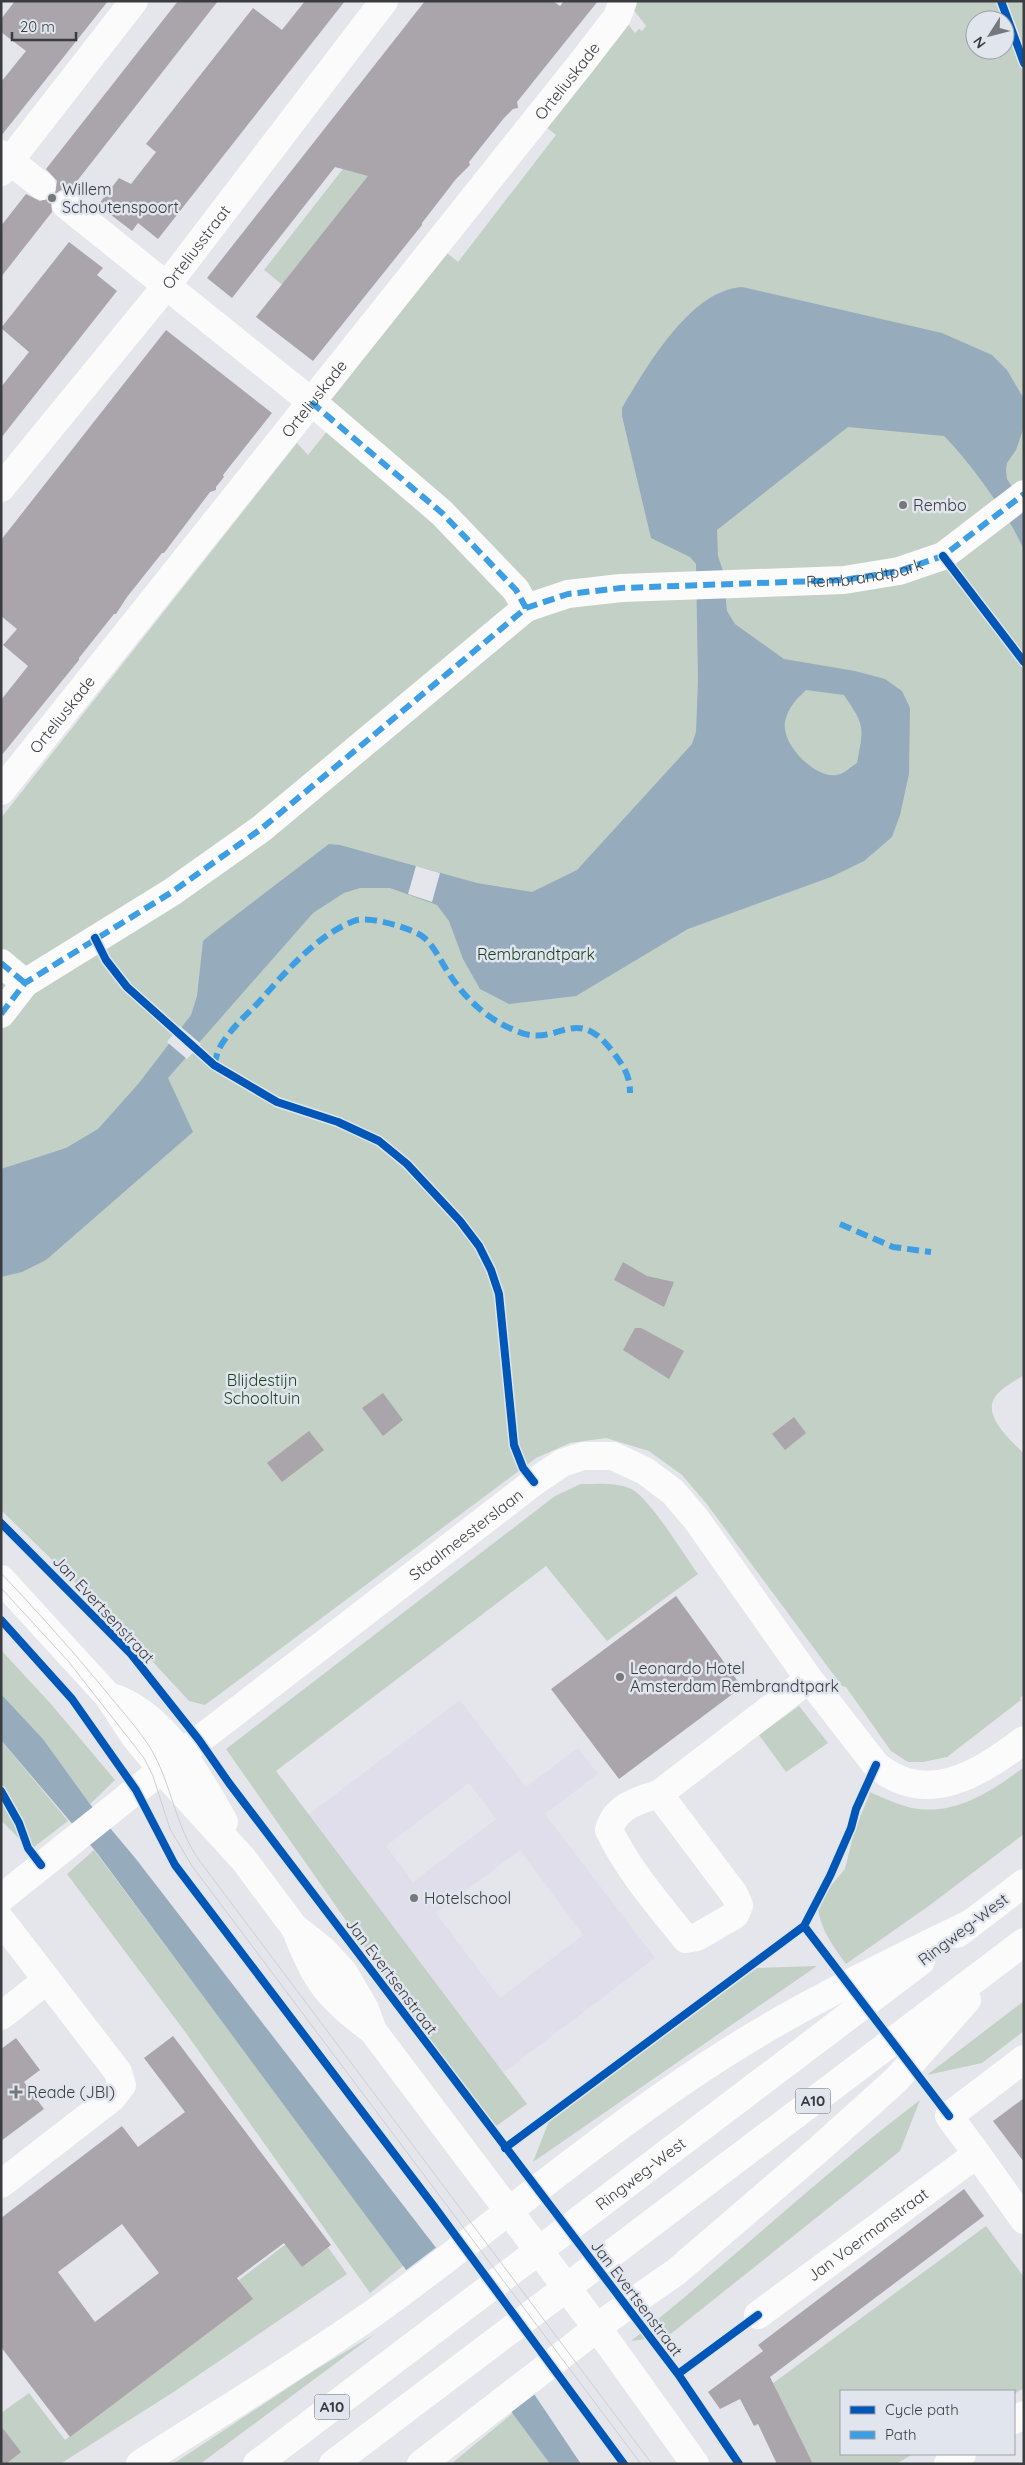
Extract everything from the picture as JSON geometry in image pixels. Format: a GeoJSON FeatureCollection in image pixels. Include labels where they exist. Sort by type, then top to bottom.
{"type":"FeatureCollection","features":[{"type":"Feature","properties":{"kind":"main road"},"geometry":{"type":"LineString","coordinates":[[42,186],[4,162],[134,1]]}},
{"type":"Feature","properties":{"kind":"main road","name":"Orteliusstraat"},"geometry":{"type":"LineString","coordinates":[[1,488],[167,285],[384,1]]}},
{"type":"Feature","properties":{"kind":"main road","name":"Orteliuskade"},"geometry":{"type":"LineString","coordinates":[[1,792],[617,17],[623,1]]}},
{"type":"Feature","properties":{"kind":"main road"},"geometry":{"type":"LineString","coordinates":[[1,1014],[25,983],[172,892],[261,829],[526,608],[516,590],[442,513],[311,402],[66,205]]}},
{"type":"Feature","properties":{"kind":"main road","name":"Rembrandtpark"},"geometry":{"type":"LineString","coordinates":[[526,608],[568,594],[621,588],[844,580],[899,571],[943,556],[1024,494]]}},
{"type":"Feature","properties":{"kind":"main road"},"geometry":{"type":"LineString","coordinates":[[1,963],[25,983]]}},
{"type":"Feature","properties":{"kind":"main road","name":"Staalmeesterslaan"},"geometry":{"type":"LineString","coordinates":[[1,1898],[46,1860],[171,1762],[534,1482],[562,1463],[583,1456],[613,1456],[645,1471],[674,1492],[696,1519],[809,1679],[876,1765],[887,1774],[912,1785],[956,1782],[996,1761],[1024,1740]]}},
{"type":"Feature","properties":{"kind":"main road"},"geometry":{"type":"LineString","coordinates":[[1,1579],[108,1696],[135,1737],[171,1762],[294,1927],[310,1965],[324,1988],[353,2016],[373,2031],[606,2340],[695,2464]]}},
{"type":"Feature","properties":{"kind":"main road"},"geometry":{"type":"LineString","coordinates":[[659,1794],[734,1894],[739,1905],[735,1915],[698,1937],[686,1939],[635,1873],[618,1849],[609,1830],[612,1820],[620,1810],[639,1800],[659,1794],[809,1679]]}},
{"type":"Feature","properties":{"kind":"main road","name":"Ringweg-West"},"geometry":{"type":"LineString","coordinates":[[257,2464],[1024,1883]]}},
{"type":"Feature","properties":{"kind":"main road"},"geometry":{"type":"LineString","coordinates":[[1,1920],[118,2072],[122,2085],[112,2098],[1,2184]]}},
{"type":"Feature","properties":{"kind":"main road","name":"A10"},"geometry":{"type":"LineString","coordinates":[[140,2464],[301,2362],[376,2311],[558,2173],[719,2057],[815,1999],[971,1923]]}},
{"type":"Feature","properties":{"kind":"main road","name":"A10"},"geometry":{"type":"LineString","coordinates":[[333,2464],[1017,1947]]}},
{"type":"Feature","properties":{"kind":"main road","name":"A10"},"geometry":{"type":"LineString","coordinates":[[421,2464],[614,2315],[676,2272],[745,2213],[896,2080],[1017,1947]]}},
{"type":"Feature","properties":{"kind":"main road"},"geometry":{"type":"LineString","coordinates":[[1,2016],[47,1980]]}},
{"type":"Feature","properties":{"kind":"main road"},"geometry":{"type":"LineString","coordinates":[[1024,2059],[949,2116],[1024,2220]]}},
{"type":"Feature","properties":{"kind":"main road","name":"Jan Voermanstraat"},"geometry":{"type":"LineString","coordinates":[[758,2315],[977,2154]]}},
{"type":"Feature","properties":{"kind":"main road"},"geometry":{"type":"LineString","coordinates":[[948,2464],[961,2455]]}},
{"type":"Feature","properties":{"kind":"shaded area","name":"Hotelschool"},"geometry":{"type":"Polygon","coordinates":[[[460,1700],[526,1787],[578,1748],[598,1774],[545,1814],[655,1958],[503,2073],[308,1815],[460,1700]],[[469,1783],[386,1846],[413,1882],[496,1819],[469,1783]],[[520,1850],[436,1913],[500,1998],[583,1935],[520,1850]]]}},
{"type":"Feature","properties":{"kind":"green space"},"geometry":{"type":"Polygon","coordinates":[[[474,1],[304,302],[264,270],[474,1]]]}},
{"type":"Feature","properties":{"kind":"green space","name":"Rembrandtpark"},"geometry":{"type":"Polygon","coordinates":[[[635,1],[1024,1],[1024,1375],[1008,1385],[995,1397],[992,1413],[1006,1436],[1024,1454],[1024,1695],[1020,1698],[1021,1700],[947,1757],[923,1762],[908,1762],[891,1751],[846,1687],[842,1686],[706,1503],[682,1475],[649,1451],[606,1438],[570,1443],[536,1458],[205,1705],[189,1701],[117,1623],[1,1510],[1,818],[297,443],[308,455],[333,424],[320,414],[447,253],[458,262],[556,135],[546,127],[627,23],[635,33],[639,29],[642,31],[646,26],[630,5],[635,1]]]}},
{"type":"Feature","properties":{"kind":"green space"},"geometry":{"type":"Polygon","coordinates":[[[581,1484],[619,1485],[631,1489],[638,1494],[666,1527],[698,1574],[607,1641],[546,1566],[276,1771],[527,2104],[492,2129],[226,1749],[555,1496],[581,1484]]]}},
{"type":"Feature","properties":{"kind":"green space"},"geometry":{"type":"Polygon","coordinates":[[[1,1650],[51,1704],[115,1780],[90,1804],[43,1739],[1,1694],[1,1650]]]}},
{"type":"Feature","properties":{"kind":"green space"},"geometry":{"type":"Polygon","coordinates":[[[799,1706],[828,1743],[786,1772],[759,1735],[799,1706]]]}},
{"type":"Feature","properties":{"kind":"green space"},"geometry":{"type":"Polygon","coordinates":[[[1,1740],[68,1821],[30,1850],[1,1820],[1,1740]]]}},
{"type":"Feature","properties":{"kind":"green space"},"geometry":{"type":"Polygon","coordinates":[[[1024,1767],[1024,1834],[930,1905],[846,1964],[824,1928],[818,1912],[817,1902],[845,1869],[854,1832],[870,1793],[865,1790],[908,1807],[940,1809],[955,1806],[984,1794],[1024,1767]]]}},
{"type":"Feature","properties":{"kind":"green space"},"geometry":{"type":"Polygon","coordinates":[[[94,1850],[404,2265],[370,2293],[186,2033],[67,1874],[94,1850]]]}},
{"type":"Feature","properties":{"kind":"green space"},"geometry":{"type":"Polygon","coordinates":[[[817,1966],[533,2162],[549,2121],[757,1968],[817,1966]]]}},
{"type":"Feature","properties":{"kind":"green space"},"geometry":{"type":"Polygon","coordinates":[[[1024,2001],[1024,2031],[982,2063],[927,2075],[1024,2001]]]}},
{"type":"Feature","properties":{"kind":"green space"},"geometry":{"type":"Polygon","coordinates":[[[920,2100],[900,2151],[668,2336],[631,2341],[846,2159],[920,2100]]]}},
{"type":"Feature","properties":{"kind":"green space"},"geometry":{"type":"Polygon","coordinates":[[[986,2226],[1024,2277],[1024,2388],[1015,2393],[1015,2390],[840,2390],[840,2455],[911,2455],[896,2464],[811,2464],[772,2384],[986,2226]]]}},
{"type":"Feature","properties":{"kind":"green space"},"geometry":{"type":"Polygon","coordinates":[[[325,2243],[347,2274],[172,2393],[60,2464],[1,2464],[1,2413],[29,2393],[65,2440],[252,2299],[239,2280],[286,2244],[325,2243]]]}},
{"type":"Feature","properties":{"kind":"green space"},"geometry":{"type":"Polygon","coordinates":[[[375,2334],[200,2464],[173,2464],[315,2370],[375,2334]]]}},
{"type":"Feature","properties":{"kind":"green space"},"geometry":{"type":"Polygon","coordinates":[[[513,2413],[550,2464],[451,2464],[513,2413]]]}},
{"type":"Feature","properties":{"kind":"water"},"geometry":{"type":"Polygon","coordinates":[[[742,287],[942,333],[992,355],[1007,370],[1024,399],[1024,427],[1016,450],[1007,463],[1006,470],[1007,479],[1024,505],[1024,551],[1000,507],[944,436],[848,427],[717,530],[718,556],[723,571],[727,611],[735,624],[784,659],[855,671],[885,679],[902,691],[910,708],[909,774],[900,815],[892,837],[864,861],[831,877],[688,929],[576,996],[509,1004],[480,989],[463,959],[449,921],[437,905],[390,888],[360,888],[344,893],[313,913],[168,1078],[193,1132],[46,1260],[22,1272],[1,1277],[1,1169],[66,1148],[98,1129],[139,1083],[191,1015],[197,996],[203,941],[210,935],[329,844],[340,845],[477,883],[532,892],[577,870],[692,744],[696,732],[698,681],[696,564],[690,557],[651,538],[622,416],[622,408],[657,353],[672,334],[688,316],[705,302],[723,291],[742,287]],[[806,690],[790,708],[785,722],[788,740],[801,758],[819,772],[828,775],[837,775],[845,772],[857,763],[862,733],[861,727],[856,714],[844,695],[806,690]]]}},
{"type":"Feature","properties":{"kind":"water"},"geometry":{"type":"Polygon","coordinates":[[[1,1694],[43,1739],[90,1804],[136,1859],[437,2249],[581,2464],[550,2464],[97,1853],[1,1740],[1,1694]]]}},
{"type":"Feature","properties":{"kind":"pier"},"geometry":{"type":"Polygon","coordinates":[[[416,866],[440,873],[432,902],[408,894],[416,866]]]}},
{"type":"Feature","properties":{"kind":"pier"},"geometry":{"type":"Polygon","coordinates":[[[180,1026],[201,1044],[187,1059],[167,1042],[180,1026]]]}},
{"type":"Feature","properties":{"kind":"pier"},"geometry":{"type":"Polygon","coordinates":[[[438,2246],[535,2394],[510,2413],[405,2271],[438,2246]]]}},
{"type":"Feature","properties":{"kind":"building"},"geometry":{"type":"Polygon","coordinates":[[[15,1],[108,1],[1,136],[1,82],[26,51],[1,32],[1,19],[15,1]]]}},
{"type":"Feature","properties":{"kind":"building"},"geometry":{"type":"Polygon","coordinates":[[[178,1],[218,1],[70,190],[61,190],[55,194],[57,181],[46,169],[178,1]]]}},
{"type":"Feature","properties":{"kind":"building"},"geometry":{"type":"Polygon","coordinates":[[[305,1],[345,1],[158,239],[138,223],[132,231],[98,205],[119,178],[131,184],[156,152],[146,144],[253,8],[282,30],[305,1]]]}},
{"type":"Feature","properties":{"kind":"building"},"geometry":{"type":"Polygon","coordinates":[[[425,1],[553,1],[560,6],[564,1],[598,1],[517,102],[518,108],[513,109],[504,118],[469,162],[470,165],[456,179],[422,225],[313,361],[256,317],[368,176],[335,167],[232,298],[207,278],[425,1]]]}},
{"type":"Feature","properties":{"kind":"building"},"geometry":{"type":"Polygon","coordinates":[[[26,194],[40,201],[53,197],[51,203],[52,212],[1,277],[1,226],[26,194]]]}},
{"type":"Feature","properties":{"kind":"building"},"geometry":{"type":"Polygon","coordinates":[[[69,242],[103,268],[97,275],[117,291],[1,438],[1,387],[29,352],[1,328],[69,242]]]}},
{"type":"Feature","properties":{"kind":"building"},"geometry":{"type":"Polygon","coordinates":[[[166,330],[272,413],[223,475],[224,477],[216,487],[216,490],[210,492],[164,553],[162,553],[127,597],[116,614],[114,614],[1,756],[1,700],[28,666],[3,645],[17,629],[1,616],[1,540],[166,330]]]}},
{"type":"Feature","properties":{"kind":"building"},"geometry":{"type":"Polygon","coordinates":[[[623,1262],[647,1276],[674,1282],[664,1307],[614,1280],[623,1262]]]}},
{"type":"Feature","properties":{"kind":"building"},"geometry":{"type":"Polygon","coordinates":[[[635,1328],[641,1328],[684,1351],[669,1379],[623,1350],[635,1328]]]}},
{"type":"Feature","properties":{"kind":"building"},"geometry":{"type":"Polygon","coordinates":[[[383,1393],[403,1420],[383,1436],[362,1408],[383,1393]]]}},
{"type":"Feature","properties":{"kind":"building"},"geometry":{"type":"Polygon","coordinates":[[[794,1417],[806,1433],[785,1450],[772,1434],[794,1417]]]}},
{"type":"Feature","properties":{"kind":"building"},"geometry":{"type":"Polygon","coordinates":[[[309,1431],[324,1450],[282,1482],[267,1463],[309,1431]]]}},
{"type":"Feature","properties":{"kind":"building"},"geometry":{"type":"Polygon","coordinates":[[[676,1596],[742,1687],[619,1779],[551,1689],[676,1596]]]}},
{"type":"Feature","properties":{"kind":"building"},"geometry":{"type":"Polygon","coordinates":[[[173,2036],[331,2245],[302,2267],[284,2243],[237,2278],[253,2299],[70,2437],[1,2347],[1,2218],[122,2126],[138,2147],[185,2112],[144,2058],[173,2036]],[[122,2224],[58,2272],[95,2322],[159,2273],[122,2224]]]}},
{"type":"Feature","properties":{"kind":"building","name":"Reade (JBI)"},"geometry":{"type":"Polygon","coordinates":[[[16,2038],[40,2070],[24,2082],[44,2109],[1,2141],[1,2049],[16,2038]]]}},
{"type":"Feature","properties":{"kind":"building"},"geometry":{"type":"Polygon","coordinates":[[[1024,2098],[1024,2162],[993,2121],[1024,2098]]]}},
{"type":"Feature","properties":{"kind":"building"},"geometry":{"type":"Polygon","coordinates":[[[964,2189],[984,2216],[770,2377],[813,2464],[777,2464],[758,2424],[754,2426],[740,2399],[720,2409],[708,2392],[763,2351],[758,2345],[964,2189]]]}},
{"type":"Feature","properties":{"kind":"building"},"geometry":{"type":"Polygon","coordinates":[[[1,2426],[21,2452],[6,2464],[1,2464],[1,2426]]]}},
{"type":"Feature","properties":{"kind":"tram line"},"geometry":{"type":"LineString","coordinates":[[1,1573],[104,1689],[151,1749],[164,1777],[184,1833],[199,1860],[652,2464]]}},
{"type":"Feature","properties":{"kind":"tram line"},"geometry":{"type":"LineString","coordinates":[[1,1588],[68,1661],[144,1758],[153,1776],[170,1829],[192,1866],[641,2464]]}},
{"type":"Feature","properties":{"kind":"marked path"},"geometry":{"type":"LineString","coordinates":[[311,402],[442,513],[516,590],[526,608]]}},
{"type":"Feature","properties":{"kind":"marked path"},"geometry":{"type":"LineString","coordinates":[[1,1014],[25,983],[172,892],[261,829],[526,608],[568,594],[621,588],[844,580],[899,571],[943,556],[1024,494]]}},
{"type":"Feature","properties":{"kind":"marked path"},"geometry":{"type":"LineString","coordinates":[[214,1065],[219,1049],[228,1035],[301,957],[326,936],[340,928],[354,921],[369,920],[399,926],[426,939],[453,980],[469,999],[477,1007],[507,1027],[533,1035],[545,1035],[577,1028],[588,1030],[600,1037],[613,1052],[628,1076],[630,1093]]}},
{"type":"Feature","properties":{"kind":"marked path"},"geometry":{"type":"LineString","coordinates":[[1,963],[25,983]]}},
{"type":"Feature","properties":{"kind":"marked path"},"geometry":{"type":"LineString","coordinates":[[840,1224],[893,1247],[931,1252]]}},
{"type":"Feature","properties":{"kind":"cycle path"},"geometry":{"type":"LineString","coordinates":[[1001,1],[1024,63]]}},
{"type":"Feature","properties":{"kind":"cycle path"},"geometry":{"type":"LineString","coordinates":[[943,556],[1024,662]]}},
{"type":"Feature","properties":{"kind":"cycle path"},"geometry":{"type":"LineString","coordinates":[[95,938],[106,960],[127,987],[214,1065],[277,1102],[338,1122],[379,1141],[407,1164],[460,1221],[479,1246],[491,1270],[499,1294],[514,1445],[523,1468],[534,1482]]}},
{"type":"Feature","properties":{"kind":"cycle path","name":"Jan Evertsenstraat"},"geometry":{"type":"LineString","coordinates":[[1,1523],[131,1654],[199,1740],[229,1783],[678,2374],[739,2464]]}},
{"type":"Feature","properties":{"kind":"cycle path"},"geometry":{"type":"LineString","coordinates":[[1,1620],[72,1699],[136,1790],[175,1865],[433,2205],[624,2464]]}},
{"type":"Feature","properties":{"kind":"cycle path"},"geometry":{"type":"LineString","coordinates":[[505,2148],[804,1926],[830,1876],[851,1828],[856,1809],[876,1765]]}},
{"type":"Feature","properties":{"kind":"cycle path"},"geometry":{"type":"LineString","coordinates":[[1,1791],[19,1823],[28,1848],[41,1865]]}},
{"type":"Feature","properties":{"kind":"cycle path"},"geometry":{"type":"LineString","coordinates":[[804,1926],[949,2116]]}},
{"type":"Feature","properties":{"kind":"cycle path"},"geometry":{"type":"LineString","coordinates":[[678,2374],[758,2315]]}},
{"type":"Feature","properties":{"kind":"place","name":"Willem Schoutenspoort"},"geometry":{"type":"Point","coordinates":[52,198]}},
{"type":"Feature","properties":{"kind":"place","name":"Rembo"},"geometry":{"type":"Point","coordinates":[903,505]}},
{"type":"Feature","properties":{"kind":"place","name":"Leonardo Hotel Amsterdam Rembrandtpark"},"geometry":{"type":"Point","coordinates":[620,1677]}},
{"type":"Feature","properties":{"kind":"place","name":"Hotelschool"},"geometry":{"type":"Point","coordinates":[414,1898]}},
{"type":"Feature","properties":{"kind":"place","name":"Reade (JBI)"},"geometry":{"type":"Point","coordinates":[16,2092]}},
{"type":"Feature","properties":{"kind":"park label","name":"Blijdestijn Schooltuin"},"geometry":{"type":"Point","coordinates":[262,1389]}}]}
